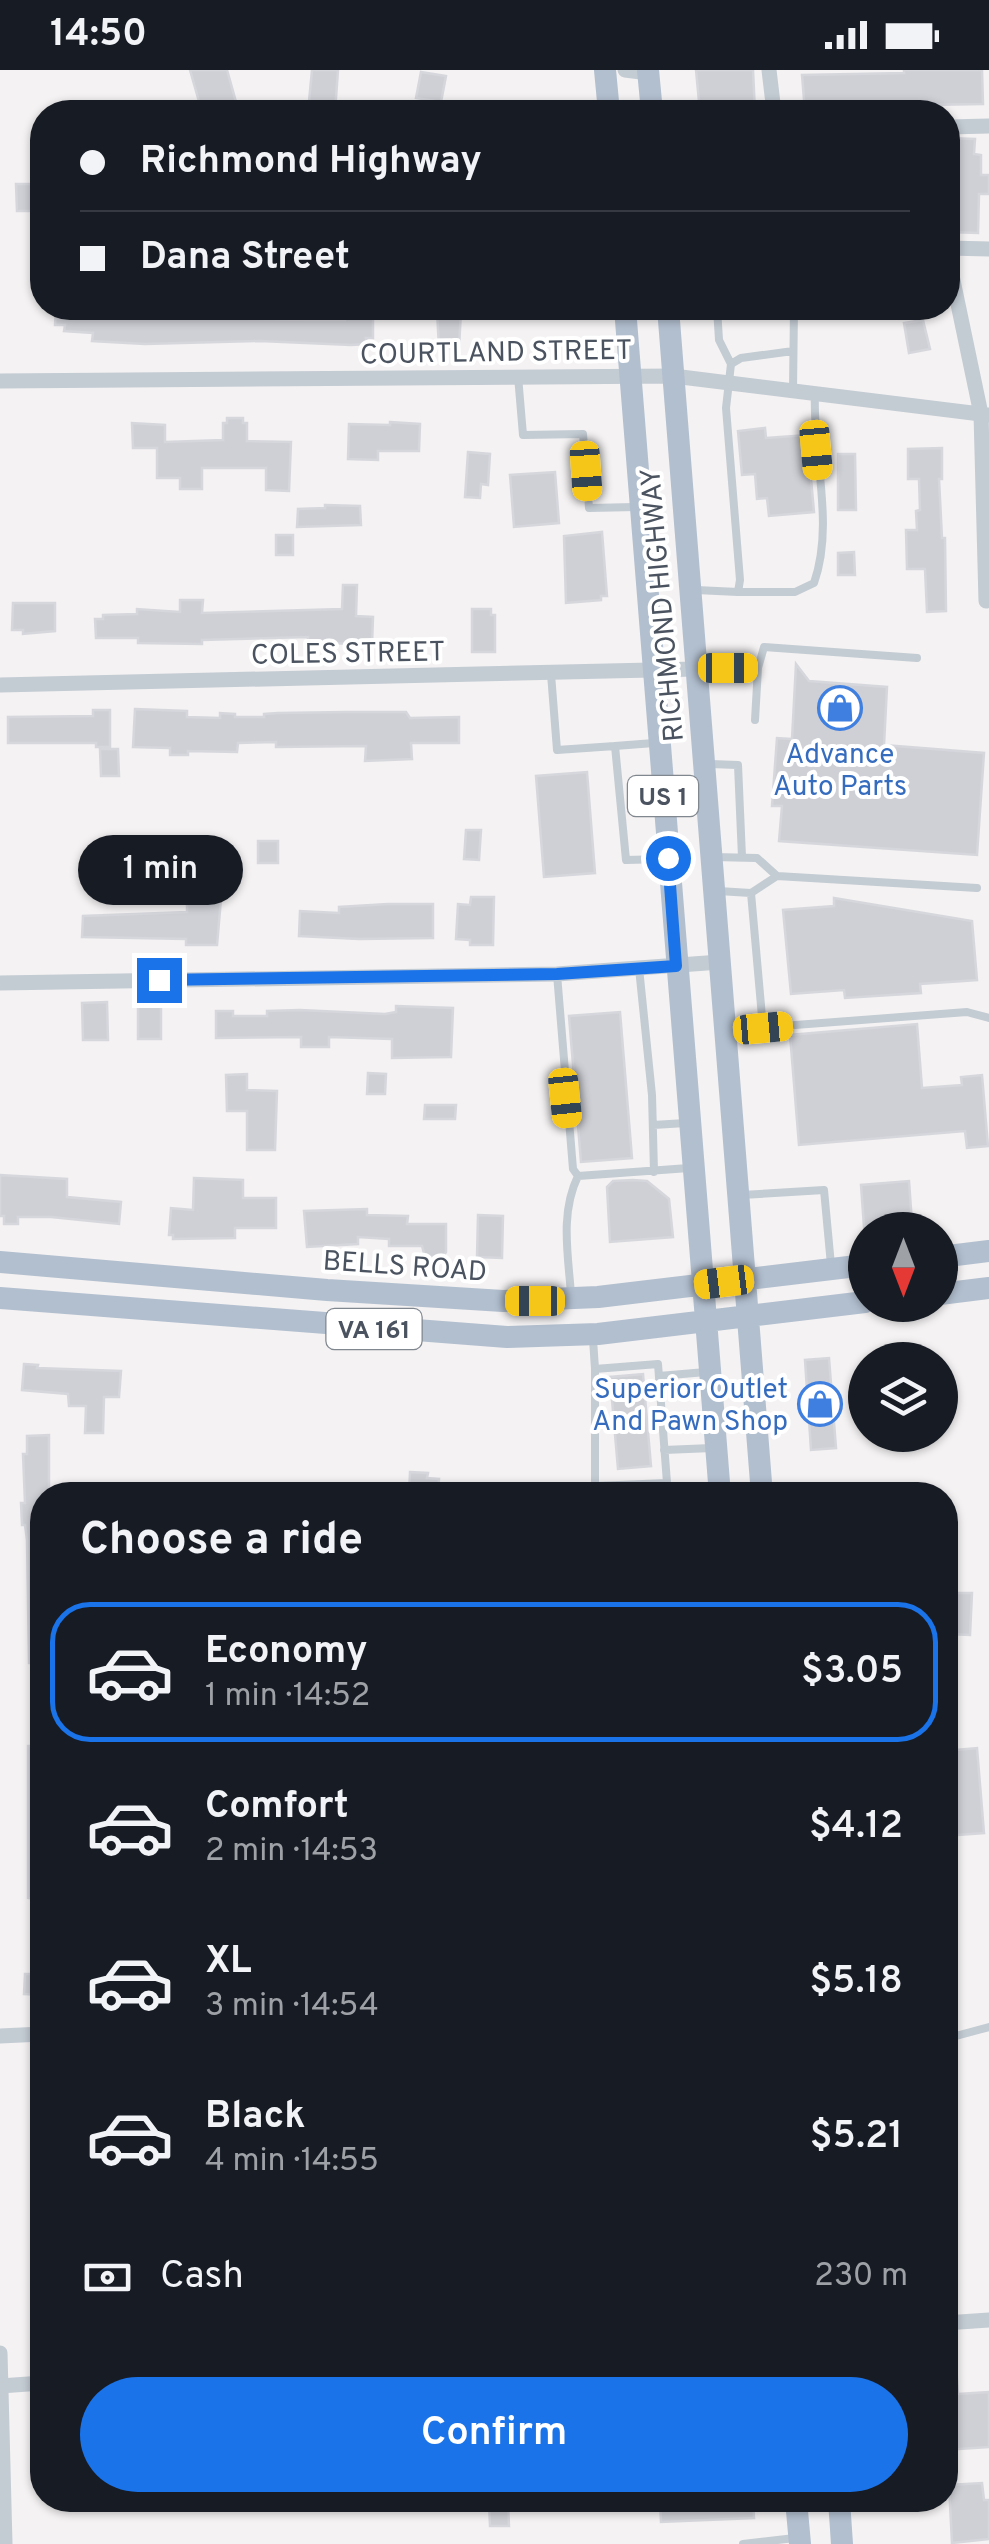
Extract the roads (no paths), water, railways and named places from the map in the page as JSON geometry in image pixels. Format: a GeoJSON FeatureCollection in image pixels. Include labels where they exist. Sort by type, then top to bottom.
{"type":"FeatureCollection","features":[{"type":"Feature","properties":{"kind":"main road"},"geometry":{"type":"LineString","coordinates":[[605,70],[607,100]]}},
{"type":"Feature","properties":{"kind":"main road"},"geometry":{"type":"LineString","coordinates":[[640,71],[648,100]]}},
{"type":"Feature","properties":{"kind":"main road","name":"RICHMOND HIGHWAY"},"geometry":{"type":"LineString","coordinates":[[625,320],[719,1482]]}},
{"type":"Feature","properties":{"kind":"main road","name":"RICHMOND HIGHWAY"},"geometry":{"type":"LineString","coordinates":[[669,320],[761,1482]]}},
{"type":"Feature","properties":{"kind":"main road"},"geometry":{"type":"LineString","coordinates":[[958,1254],[989,1251]]}},
{"type":"Feature","properties":{"kind":"main road","name":"BELLS ROAD"},"geometry":{"type":"LineString","coordinates":[[0,1262],[471,1300],[571,1299],[848,1268]]}},
{"type":"Feature","properties":{"kind":"main road"},"geometry":{"type":"LineString","coordinates":[[958,1292],[989,1288]]}},
{"type":"Feature","properties":{"kind":"main road","name":"VA 161"},"geometry":{"type":"LineString","coordinates":[[0,1298],[324,1326],[507,1337],[593,1334],[848,1304]]}},
{"type":"Feature","properties":{"kind":"main road"},"geometry":{"type":"LineString","coordinates":[[797,2512],[800,2541]]}},
{"type":"Feature","properties":{"kind":"main road"},"geometry":{"type":"LineString","coordinates":[[840,2512],[842,2544]]}},
{"type":"Feature","properties":{"kind":"street"},"geometry":{"type":"LineString","coordinates":[[769,70],[773,100]]}},
{"type":"Feature","properties":{"kind":"street"},"geometry":{"type":"LineString","coordinates":[[960,127],[989,126]]}},
{"type":"Feature","properties":{"kind":"street"},"geometry":{"type":"LineString","coordinates":[[960,248],[989,249]]}},
{"type":"Feature","properties":{"kind":"street"},"geometry":{"type":"LineString","coordinates":[[960,309],[985,415],[986,601]]}},
{"type":"Feature","properties":{"kind":"street","name":"COURTLAND STREET"},"geometry":{"type":"LineString","coordinates":[[0,381],[630,374],[729,382],[985,415]]}},
{"type":"Feature","properties":{"kind":"street","name":"COLES STREET"},"geometry":{"type":"LineString","coordinates":[[0,685],[696,668]]}},
{"type":"Feature","properties":{"kind":"street"},"geometry":{"type":"LineString","coordinates":[[0,983],[557,974],[720,962]]}},
{"type":"Feature","properties":{"kind":"street"},"geometry":{"type":"LineString","coordinates":[[0,2036],[30,2035]]}},
{"type":"Feature","properties":{"kind":"street"},"geometry":{"type":"LineString","coordinates":[[958,2322],[989,2320]]}},
{"type":"Feature","properties":{"kind":"street"},"geometry":{"type":"LineString","coordinates":[[0,2353],[6,2544]]}},
{"type":"Feature","properties":{"kind":"street"},"geometry":{"type":"LineString","coordinates":[[1,2386],[30,2385]]}},
{"type":"Feature","properties":{"kind":"lane"},"geometry":{"type":"LineString","coordinates":[[718,320],[719,340],[731,364],[726,408],[740,561],[738,592]]}},
{"type":"Feature","properties":{"kind":"lane"},"geometry":{"type":"LineString","coordinates":[[793,390],[794,320]]}},
{"type":"Feature","properties":{"kind":"lane"},"geometry":{"type":"LineString","coordinates":[[731,364],[741,358],[793,351]]}},
{"type":"Feature","properties":{"kind":"lane"},"geometry":{"type":"LineString","coordinates":[[518,376],[523,436],[583,434],[588,508],[641,507]]}},
{"type":"Feature","properties":{"kind":"lane"},"geometry":{"type":"LineString","coordinates":[[690,589],[795,592],[814,583],[823,522],[815,393]]}},
{"type":"Feature","properties":{"kind":"lane"},"geometry":{"type":"LineString","coordinates":[[755,720],[758,668],[764,647],[917,658]]}},
{"type":"Feature","properties":{"kind":"lane"},"geometry":{"type":"LineString","coordinates":[[696,668],[758,668]]}},
{"type":"Feature","properties":{"kind":"lane"},"geometry":{"type":"LineString","coordinates":[[550,672],[557,750],[659,742]]}},
{"type":"Feature","properties":{"kind":"lane"},"geometry":{"type":"LineString","coordinates":[[615,746],[626,860],[668,858]]}},
{"type":"Feature","properties":{"kind":"lane"},"geometry":{"type":"LineString","coordinates":[[704,764],[738,764],[742,857]]}},
{"type":"Feature","properties":{"kind":"lane"},"geometry":{"type":"LineString","coordinates":[[710,857],[757,858],[777,876]]}},
{"type":"Feature","properties":{"kind":"lane"},"geometry":{"type":"LineString","coordinates":[[714,891],[751,894],[777,876],[977,888]]}},
{"type":"Feature","properties":{"kind":"lane"},"geometry":{"type":"LineString","coordinates":[[751,894],[763,1028]]}},
{"type":"Feature","properties":{"kind":"lane"},"geometry":{"type":"LineString","coordinates":[[639,968],[654,1172]]}},
{"type":"Feature","properties":{"kind":"lane"},"geometry":{"type":"LineString","coordinates":[[557,974],[572,1169],[578,1176]]}},
{"type":"Feature","properties":{"kind":"lane"},"geometry":{"type":"LineString","coordinates":[[725,1031],[967,1012],[989,1018]]}},
{"type":"Feature","properties":{"kind":"lane"},"geometry":{"type":"LineString","coordinates":[[653,1125],[690,1122]]}},
{"type":"Feature","properties":{"kind":"lane"},"geometry":{"type":"LineString","coordinates":[[578,1176],[694,1168]]}},
{"type":"Feature","properties":{"kind":"lane"},"geometry":{"type":"LineString","coordinates":[[571,1299],[566,1215],[569,1195],[578,1176]]}},
{"type":"Feature","properties":{"kind":"lane"},"geometry":{"type":"LineString","coordinates":[[738,1195],[824,1190],[831,1270]]}},
{"type":"Feature","properties":{"kind":"lane"},"geometry":{"type":"LineString","coordinates":[[324,1326],[326,1290]]}},
{"type":"Feature","properties":{"kind":"lane"},"geometry":{"type":"LineString","coordinates":[[593,1334],[596,1482]]}},
{"type":"Feature","properties":{"kind":"lane"},"geometry":{"type":"LineString","coordinates":[[595,1369],[658,1364],[667,1482]]}},
{"type":"Feature","properties":{"kind":"lane"},"geometry":{"type":"LineString","coordinates":[[659,1376],[710,1372]]}},
{"type":"Feature","properties":{"kind":"lane"},"geometry":{"type":"LineString","coordinates":[[664,1450],[716,1447]]}},
{"type":"Feature","properties":{"kind":"lane"},"geometry":{"type":"LineString","coordinates":[[958,2035],[989,2027]]}},
{"type":"Feature","properties":{"kind":"lane"},"geometry":{"type":"LineString","coordinates":[[743,2544],[800,2541]]}},
{"type":"Feature","properties":{"kind":"place","name":"Advance Auto Parts"},"geometry":{"type":"Point","coordinates":[840,708]}},
{"type":"Feature","properties":{"kind":"place","name":"Superior Outlet And Pawn Shop"},"geometry":{"type":"Point","coordinates":[820,1404]}}]}
